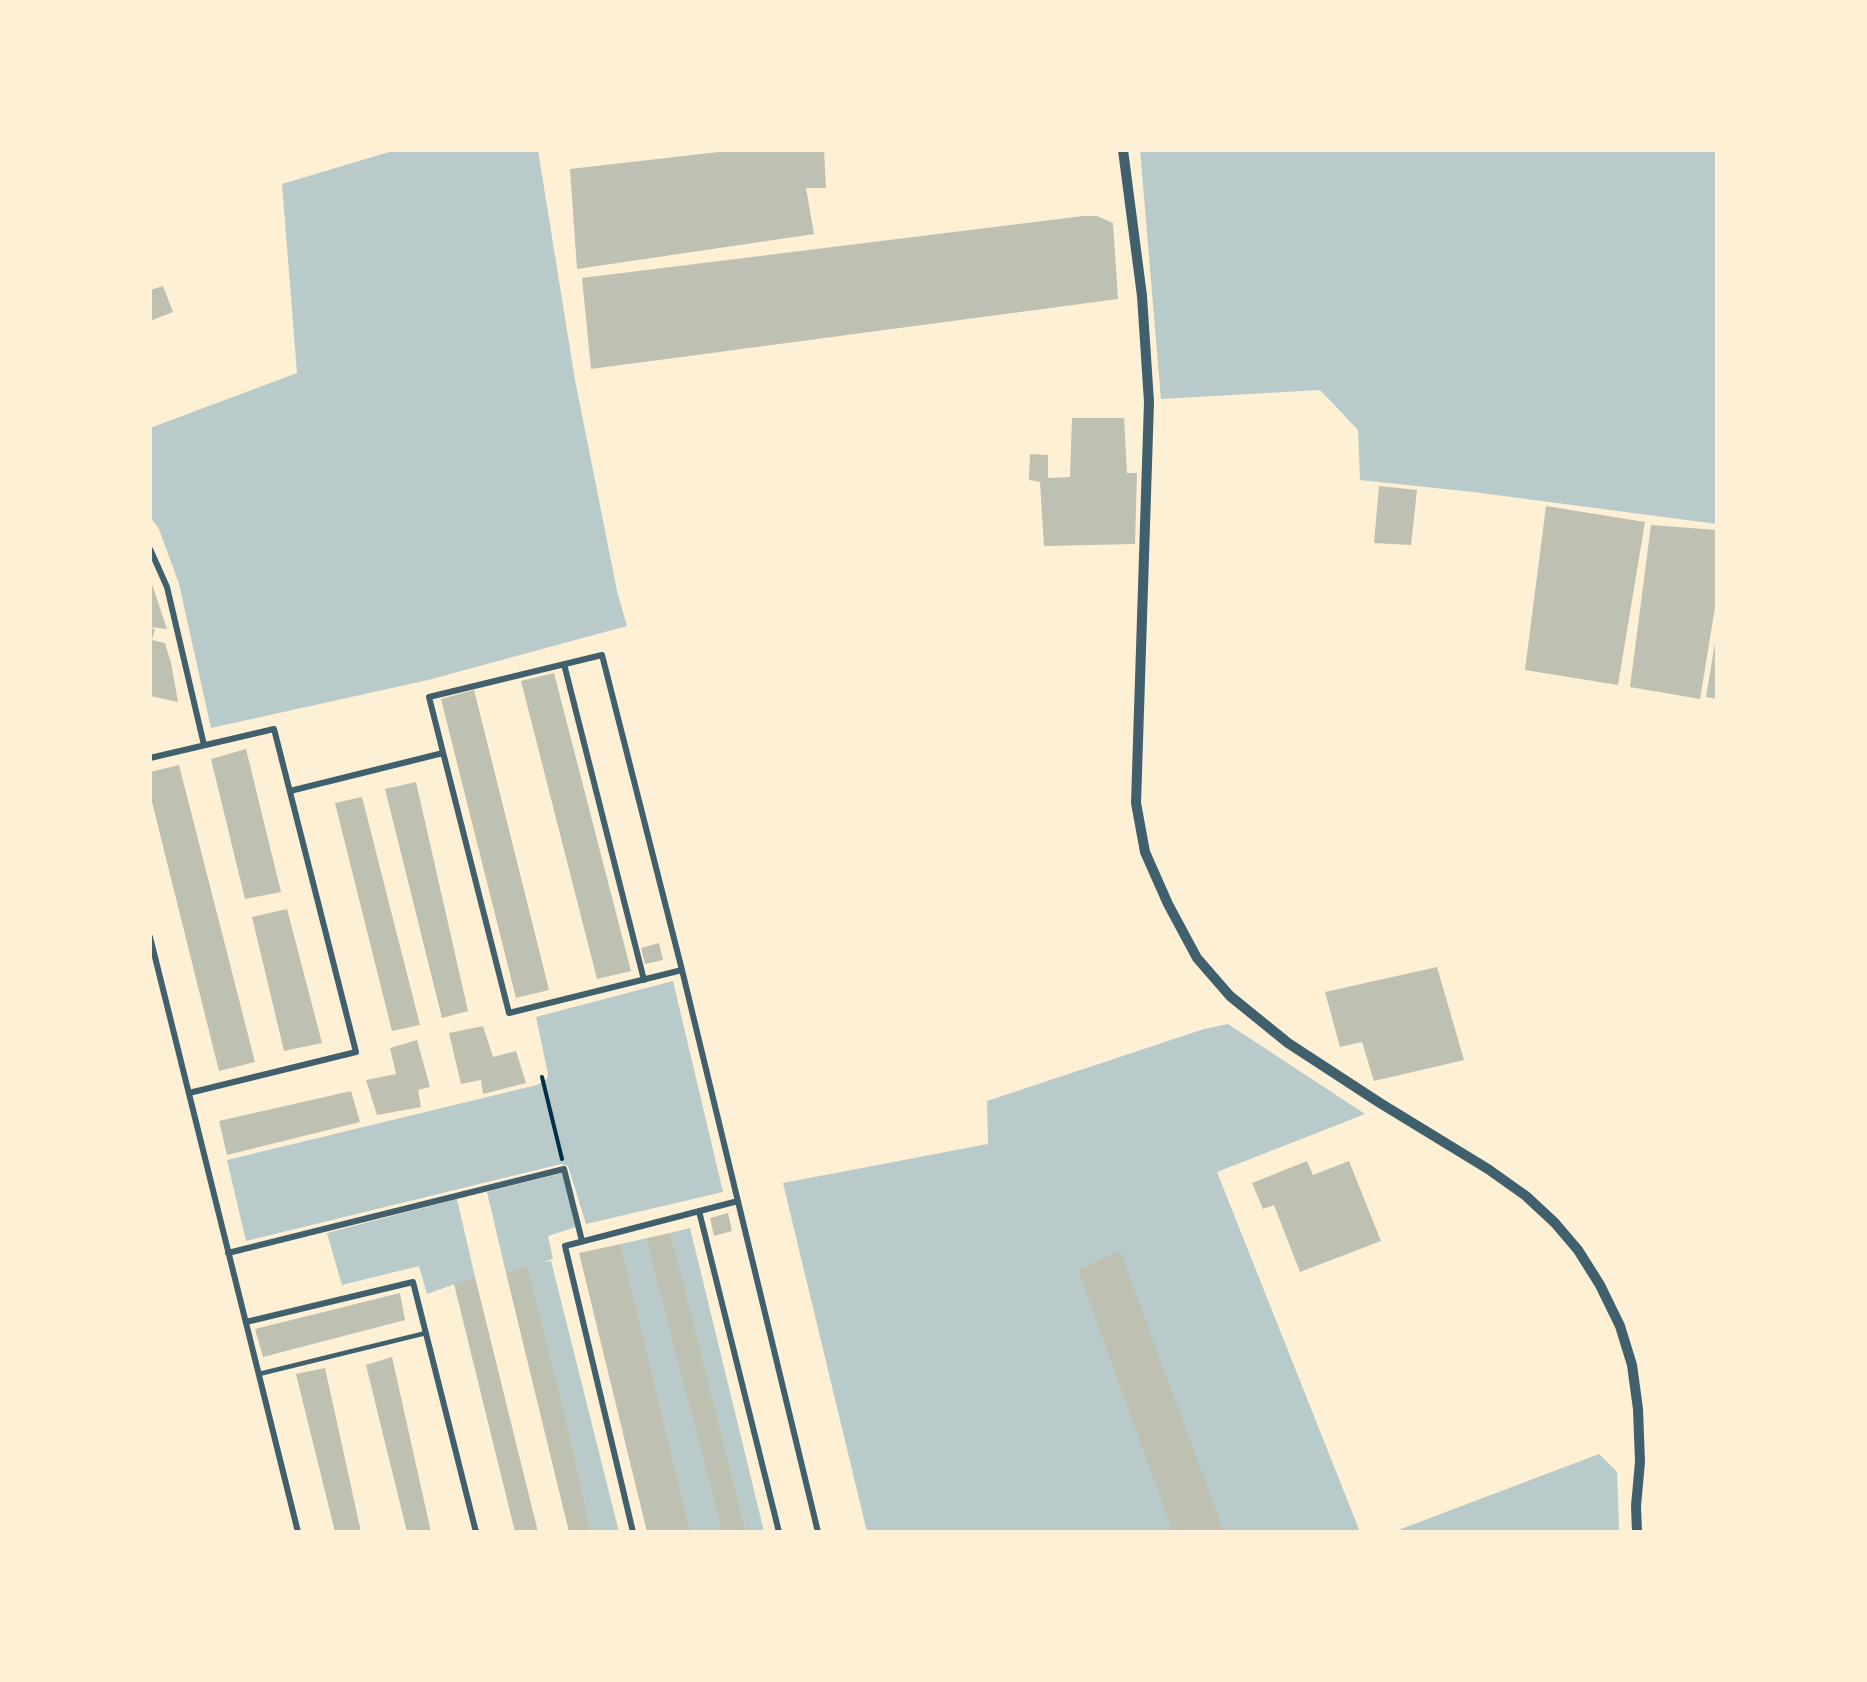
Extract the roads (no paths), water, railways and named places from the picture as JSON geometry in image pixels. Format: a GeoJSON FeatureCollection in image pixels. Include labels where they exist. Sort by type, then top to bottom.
{"type":"FeatureCollection","features":[{"type":"Feature","properties":{"kind":"street"},"geometry":{"type":"LineString","coordinates":[[1123,150],[1142,296],[1149,402],[1136,803],[1145,852],[1167,904],[1197,958],[1230,996],[1288,1043],[1488,1169],[1526,1196],[1555,1223],[1578,1250],[1600,1285],[1620,1326],[1632,1365],[1638,1409],[1640,1461],[1636,1506],[1637,1532]]}},
{"type":"Feature","properties":{"kind":"street"},"geometry":{"type":"LineString","coordinates":[[150,549],[167,587],[204,745]]}},
{"type":"Feature","properties":{"kind":"street"},"geometry":{"type":"LineString","coordinates":[[682,970],[509,1013],[429,697],[602,655],[682,970],[818,1532]]}},
{"type":"Feature","properties":{"kind":"street"},"geometry":{"type":"LineString","coordinates":[[564,664],[644,980]]}},
{"type":"Feature","properties":{"kind":"street"},"geometry":{"type":"LineString","coordinates":[[150,758],[274,729],[356,1052],[189,1093]]}},
{"type":"Feature","properties":{"kind":"street"},"geometry":{"type":"LineString","coordinates":[[290,791],[443,753]]}},
{"type":"Feature","properties":{"kind":"street"},"geometry":{"type":"LineString","coordinates":[[150,937],[298,1532]]}},
{"type":"Feature","properties":{"kind":"street"},"geometry":{"type":"LineString","coordinates":[[228,1253],[564,1168],[582,1241]]}},
{"type":"Feature","properties":{"kind":"street"},"geometry":{"type":"LineString","coordinates":[[633,1532],[565,1246],[738,1201]]}},
{"type":"Feature","properties":{"kind":"street"},"geometry":{"type":"LineString","coordinates":[[699,1211],[779,1532]]}},
{"type":"Feature","properties":{"kind":"street"},"geometry":{"type":"LineString","coordinates":[[246,1322],[413,1282],[476,1532]]}},
{"type":"Feature","properties":{"kind":"lane"},"geometry":{"type":"LineString","coordinates":[[259,1374],[426,1334]]}}]}
